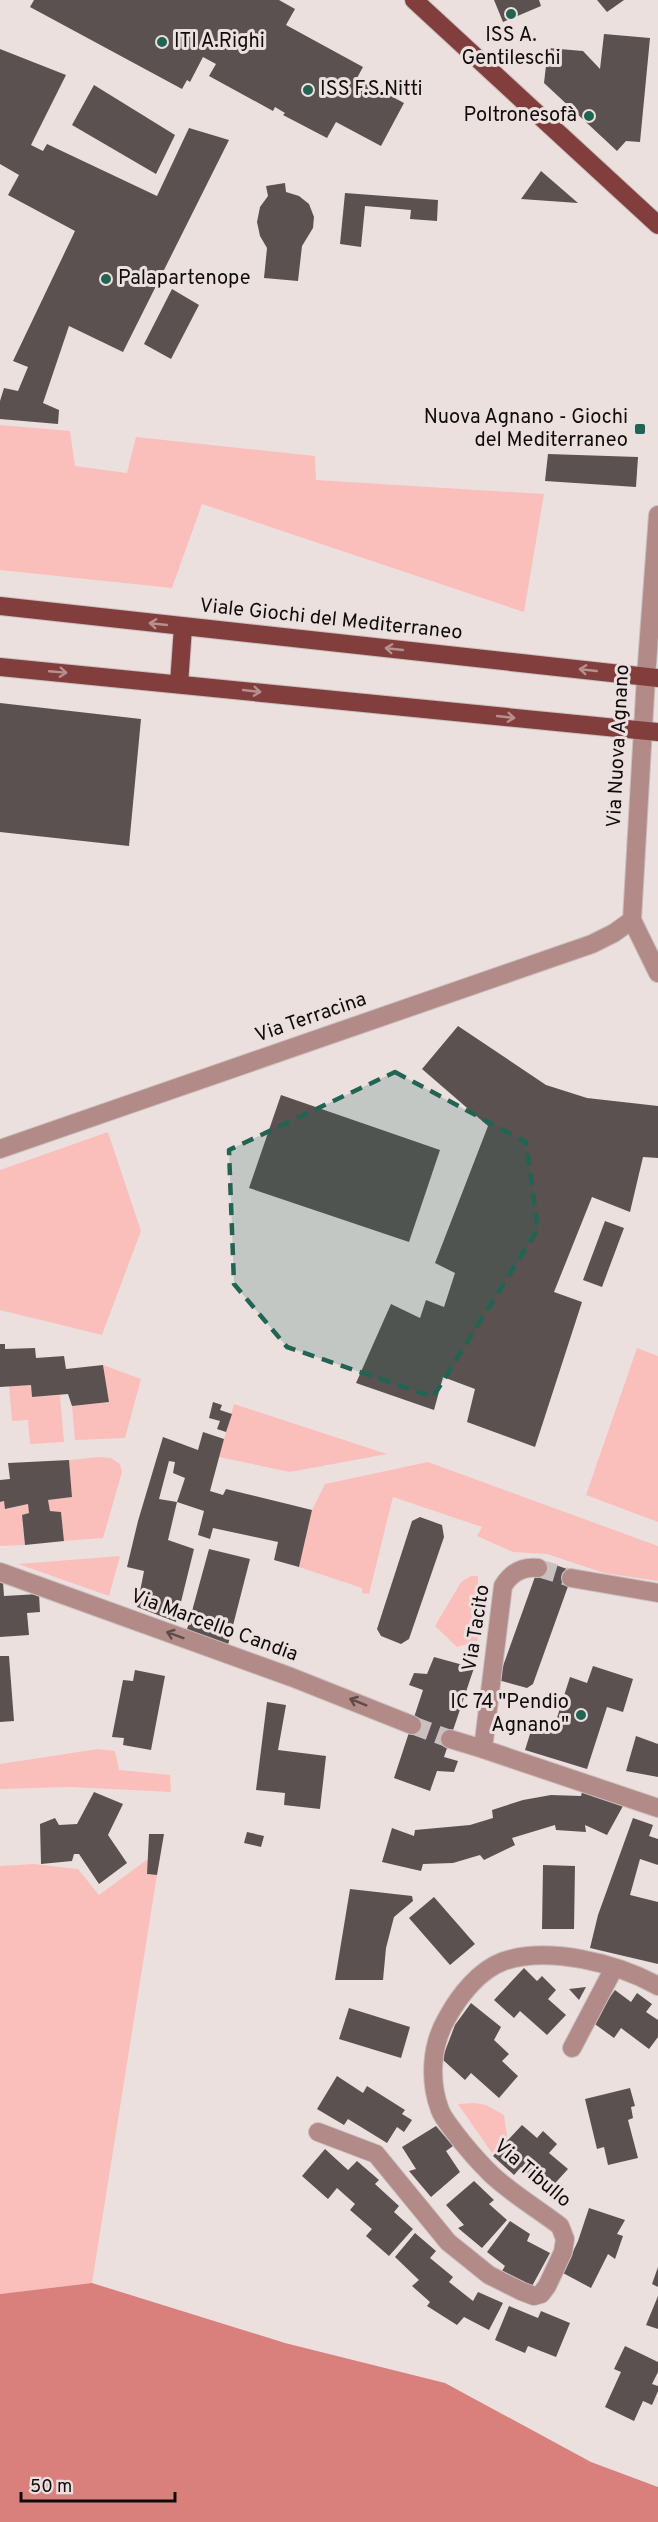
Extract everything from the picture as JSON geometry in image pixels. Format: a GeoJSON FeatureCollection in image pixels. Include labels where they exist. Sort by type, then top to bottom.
{"type":"FeatureCollection","features":[{"type":"Feature","properties":{"kind":"main road"},"geometry":{"type":"LineString","coordinates":[[414,0],[658,225]]}},
{"type":"Feature","properties":{"kind":"main road","name":"Viale Giochi del Mediterraneo"},"geometry":{"type":"LineString","coordinates":[[0,606],[652,678]]}},
{"type":"Feature","properties":{"kind":"main road"},"geometry":{"type":"LineString","coordinates":[[179,684],[183,627]]}},
{"type":"Feature","properties":{"kind":"main road"},"geometry":{"type":"LineString","coordinates":[[0,667],[650,732]]}},
{"type":"Feature","properties":{"kind":"street","name":"Via Nuova Agnano"},"geometry":{"type":"LineString","coordinates":[[658,515],[650,732],[632,920],[658,973]]}},
{"type":"Feature","properties":{"kind":"street","name":"Via Terracina"},"geometry":{"type":"LineString","coordinates":[[0,1149],[592,944],[614,933],[632,920]]}},
{"type":"Feature","properties":{"kind":"street","name":"Via Tacito"},"geometry":{"type":"LineString","coordinates":[[483,1749],[503,1586],[509,1576],[527,1567],[538,1568]]}},
{"type":"Feature","properties":{"kind":"street","name":"Via Marcello Candia"},"geometry":{"type":"LineString","coordinates":[[0,1572],[291,1677],[412,1725]]}},
{"type":"Feature","properties":{"kind":"street"},"geometry":{"type":"LineString","coordinates":[[571,1578],[658,1593]]}},
{"type":"Feature","properties":{"kind":"street"},"geometry":{"type":"LineString","coordinates":[[450,1739],[658,1808]]}},
{"type":"Feature","properties":{"kind":"street","name":"Via Tibullo"},"geometry":{"type":"LineString","coordinates":[[318,2132],[376,2154],[448,2242],[489,2275],[534,2296],[541,2294],[563,2252],[565,2239],[560,2226],[489,2172],[463,2143],[441,2112],[434,2088],[432,2062],[441,2028],[456,2002],[482,1976],[504,1961],[543,1955],[580,1959],[614,1968],[658,1986]]}},
{"type":"Feature","properties":{"kind":"street"},"geometry":{"type":"LineString","coordinates":[[572,2048],[614,1968]]}},
{"type":"Feature","properties":{"kind":"highlighted area"},"geometry":{"type":"Polygon","coordinates":[[[395,1072],[526,1142],[538,1229],[433,1397],[287,1347],[234,1284],[229,1150],[395,1072]]]}},
{"type":"Feature","properties":{"kind":"shaded area"},"geometry":{"type":"Polygon","coordinates":[[[0,425],[70,431],[75,466],[127,473],[136,437],[315,456],[316,480],[544,494],[524,612],[202,504],[172,588],[0,570],[0,425]]]}},
{"type":"Feature","properties":{"kind":"shaded area"},"geometry":{"type":"Polygon","coordinates":[[[108,1132],[141,1231],[102,1335],[0,1310],[0,1170],[108,1132]]]}},
{"type":"Feature","properties":{"kind":"shaded area"},"geometry":{"type":"Polygon","coordinates":[[[637,1348],[658,1356],[658,1522],[586,1495],[637,1348]]]}},
{"type":"Feature","properties":{"kind":"shaded area"},"geometry":{"type":"Polygon","coordinates":[[[103,1365],[141,1379],[125,1438],[75,1440],[72,1406],[109,1402],[103,1365]]]}},
{"type":"Feature","properties":{"kind":"shaded area"},"geometry":{"type":"Polygon","coordinates":[[[31,1385],[32,1397],[60,1395],[64,1442],[30,1444],[28,1420],[12,1421],[9,1386],[31,1385]]]}},
{"type":"Feature","properties":{"kind":"shaded area"},"geometry":{"type":"Polygon","coordinates":[[[234,1404],[387,1454],[290,1472],[219,1457],[234,1404]]]}},
{"type":"Feature","properties":{"kind":"shaded area"},"geometry":{"type":"Polygon","coordinates":[[[111,1458],[120,1464],[122,1472],[103,1538],[64,1541],[61,1512],[50,1511],[48,1500],[72,1497],[69,1460],[111,1458]]]}},
{"type":"Feature","properties":{"kind":"shaded area"},"geometry":{"type":"Polygon","coordinates":[[[428,1462],[658,1546],[658,1581],[604,1573],[547,1554],[513,1552],[477,1536],[482,1527],[393,1497],[369,1594],[362,1593],[362,1588],[299,1567],[312,1510],[325,1484],[428,1462]]]}},
{"type":"Feature","properties":{"kind":"shaded area"},"geometry":{"type":"Polygon","coordinates":[[[4,1501],[6,1509],[28,1504],[29,1513],[22,1516],[25,1545],[0,1546],[0,1502],[4,1501]]]}},
{"type":"Feature","properties":{"kind":"shaded area"},"geometry":{"type":"Polygon","coordinates":[[[120,1556],[109,1596],[18,1564],[120,1556]]]}},
{"type":"Feature","properties":{"kind":"shaded area"},"geometry":{"type":"Polygon","coordinates":[[[471,1576],[478,1576],[478,1641],[457,1647],[435,1626],[461,1582],[471,1576]]]}},
{"type":"Feature","properties":{"kind":"shaded area"},"geometry":{"type":"Polygon","coordinates":[[[98,1749],[115,1751],[119,1770],[170,1775],[171,1792],[71,1787],[0,1789],[0,1764],[98,1749]]]}},
{"type":"Feature","properties":{"kind":"shaded area"},"geometry":{"type":"Polygon","coordinates":[[[148,1859],[147,1874],[157,1875],[92,2283],[0,2294],[0,1866],[34,1864],[78,1869],[99,1895],[148,1859]]]}},
{"type":"Feature","properties":{"kind":"shaded area"},"geometry":{"type":"Polygon","coordinates":[[[458,2104],[486,2105],[504,2115],[507,2136],[492,2153],[458,2104]]]}},
{"type":"Feature","properties":{"kind":"shaded area"},"geometry":{"type":"Polygon","coordinates":[[[92,2283],[285,2343],[445,2383],[591,2462],[658,2487],[658,2522],[0,2522],[0,2294],[92,2283]]]}},
{"type":"Feature","properties":{"kind":"building"},"geometry":{"type":"Polygon","coordinates":[[[34,0],[279,0],[295,9],[286,25],[363,67],[357,78],[404,103],[381,146],[336,122],[327,138],[283,115],[285,113],[275,107],[273,111],[209,76],[216,64],[203,57],[190,82],[187,80],[182,89],[30,7],[34,0]]]}},
{"type":"Feature","properties":{"kind":"building","name":"ISS A. Gentileschi"},"geometry":{"type":"Polygon","coordinates":[[[494,0],[539,0],[541,6],[503,22],[494,0]]]}},
{"type":"Feature","properties":{"kind":"building","name":"ISS A. Gentileschi"},"geometry":{"type":"Polygon","coordinates":[[[597,0],[624,0],[607,12],[597,0]]]}},
{"type":"Feature","properties":{"kind":"building"},"geometry":{"type":"Polygon","coordinates":[[[604,34],[650,38],[640,142],[626,141],[617,151],[544,83],[548,48],[583,51],[600,69],[604,34]]]}},
{"type":"Feature","properties":{"kind":"building","name":"Palapartenope"},"geometry":{"type":"Polygon","coordinates":[[[0,49],[66,75],[31,145],[43,151],[47,144],[157,196],[189,128],[229,140],[123,352],[69,326],[43,403],[59,410],[58,424],[0,419],[0,401],[4,388],[18,391],[28,367],[13,361],[75,231],[8,195],[19,175],[0,164],[0,49]]]}},
{"type":"Feature","properties":{"kind":"building"},"geometry":{"type":"Polygon","coordinates":[[[94,85],[175,135],[156,174],[72,125],[94,85]]]}},
{"type":"Feature","properties":{"kind":"building"},"geometry":{"type":"Polygon","coordinates":[[[541,171],[578,203],[521,199],[541,171]]]}},
{"type":"Feature","properties":{"kind":"building"},"geometry":{"type":"Polygon","coordinates":[[[285,183],[286,192],[299,196],[309,204],[314,217],[313,228],[302,246],[298,281],[264,278],[267,248],[260,236],[257,222],[260,207],[268,196],[266,186],[285,183]]]}},
{"type":"Feature","properties":{"kind":"building"},"geometry":{"type":"Polygon","coordinates":[[[345,193],[438,200],[437,221],[410,219],[411,210],[365,206],[361,247],[340,244],[345,193]]]}},
{"type":"Feature","properties":{"kind":"building"},"geometry":{"type":"Polygon","coordinates":[[[172,289],[199,305],[171,359],[144,344],[172,289]]]}},
{"type":"Feature","properties":{"kind":"building"},"geometry":{"type":"Polygon","coordinates":[[[548,454],[638,457],[636,487],[545,481],[548,454]]]}},
{"type":"Feature","properties":{"kind":"building"},"geometry":{"type":"Polygon","coordinates":[[[0,703],[141,719],[129,846],[0,832],[0,703]]]}},
{"type":"Feature","properties":{"kind":"building"},"geometry":{"type":"Polygon","coordinates":[[[458,1026],[546,1085],[587,1098],[658,1106],[658,1158],[643,1157],[630,1212],[592,1197],[554,1292],[582,1302],[535,1447],[467,1422],[475,1389],[443,1377],[434,1410],[356,1383],[391,1304],[420,1318],[426,1300],[444,1307],[455,1273],[435,1263],[488,1126],[422,1069],[458,1026]]]}},
{"type":"Feature","properties":{"kind":"building"},"geometry":{"type":"Polygon","coordinates":[[[281,1095],[440,1150],[409,1242],[249,1188],[281,1095]]]}},
{"type":"Feature","properties":{"kind":"building"},"geometry":{"type":"Polygon","coordinates":[[[605,1221],[624,1228],[602,1287],[583,1280],[605,1221]]]}},
{"type":"Feature","properties":{"kind":"building"},"geometry":{"type":"Polygon","coordinates":[[[0,1344],[5,1344],[5,1349],[35,1348],[36,1358],[64,1356],[66,1369],[103,1365],[109,1402],[72,1406],[68,1394],[32,1397],[31,1385],[0,1387],[0,1344]]]}},
{"type":"Feature","properties":{"kind":"building"},"geometry":{"type":"Polygon","coordinates":[[[213,1402],[222,1405],[220,1410],[232,1414],[226,1432],[217,1429],[220,1421],[209,1418],[213,1402]]]}},
{"type":"Feature","properties":{"kind":"building"},"geometry":{"type":"Polygon","coordinates":[[[203,1432],[224,1439],[210,1491],[223,1495],[226,1489],[312,1510],[299,1567],[274,1560],[278,1542],[213,1528],[210,1539],[198,1535],[204,1511],[177,1502],[168,1540],[194,1549],[176,1622],[137,1607],[144,1571],[127,1567],[163,1437],[198,1450],[203,1432]],[[169,1461],[159,1499],[177,1502],[185,1478],[173,1473],[175,1462],[169,1461]]]}},
{"type":"Feature","properties":{"kind":"building"},"geometry":{"type":"Polygon","coordinates":[[[69,1460],[72,1497],[48,1500],[50,1511],[61,1512],[64,1541],[25,1545],[22,1515],[29,1513],[28,1504],[5,1509],[4,1501],[0,1502],[0,1480],[10,1479],[8,1463],[69,1460]]]}},
{"type":"Feature","properties":{"kind":"building"},"geometry":{"type":"Polygon","coordinates":[[[420,1517],[442,1525],[444,1537],[409,1639],[401,1644],[381,1636],[377,1629],[412,1521],[420,1517]]]}},
{"type":"Feature","properties":{"kind":"building"},"geometry":{"type":"Polygon","coordinates":[[[209,1549],[250,1559],[228,1645],[186,1633],[209,1549]]]}},
{"type":"Feature","properties":{"kind":"building"},"geometry":{"type":"Polygon","coordinates":[[[541,1560],[570,1570],[571,1578],[533,1684],[527,1688],[498,1680],[541,1560]]]}},
{"type":"Feature","properties":{"kind":"building"},"geometry":{"type":"Polygon","coordinates":[[[0,1582],[3,1582],[4,1596],[39,1594],[40,1612],[27,1613],[29,1635],[0,1637],[0,1582]]]}},
{"type":"Feature","properties":{"kind":"building"},"geometry":{"type":"Polygon","coordinates":[[[0,1656],[9,1656],[14,1721],[0,1722],[0,1656]]]}},
{"type":"Feature","properties":{"kind":"building"},"geometry":{"type":"Polygon","coordinates":[[[434,1657],[474,1668],[444,1757],[458,1761],[454,1772],[437,1771],[430,1791],[394,1778],[423,1690],[409,1685],[414,1673],[427,1674],[434,1657]]]}},
{"type":"Feature","properties":{"kind":"building","name":"IC 74 \"Pendio Agnano\""},"geometry":{"type":"Polygon","coordinates":[[[593,1666],[633,1679],[623,1712],[607,1707],[587,1769],[525,1750],[535,1718],[555,1724],[570,1677],[587,1683],[593,1666]]]}},
{"type":"Feature","properties":{"kind":"building"},"geometry":{"type":"Polygon","coordinates":[[[135,1670],[165,1676],[151,1750],[123,1745],[124,1738],[112,1737],[123,1680],[133,1681],[135,1670]]]}},
{"type":"Feature","properties":{"kind":"building"},"geometry":{"type":"Polygon","coordinates":[[[267,1702],[286,1705],[278,1750],[326,1756],[320,1809],[284,1805],[285,1793],[256,1790],[267,1702]]]}},
{"type":"Feature","properties":{"kind":"building"},"geometry":{"type":"Polygon","coordinates":[[[636,1736],[658,1744],[658,1777],[626,1771],[636,1736]]]}},
{"type":"Feature","properties":{"kind":"building"},"geometry":{"type":"Polygon","coordinates":[[[94,1792],[123,1804],[108,1835],[127,1863],[99,1884],[79,1854],[74,1854],[72,1861],[41,1864],[40,1824],[55,1818],[59,1825],[77,1824],[94,1792]]]}},
{"type":"Feature","properties":{"kind":"building"},"geometry":{"type":"Polygon","coordinates":[[[582,1792],[623,1806],[607,1835],[585,1825],[586,1832],[556,1830],[555,1825],[512,1838],[515,1845],[484,1860],[480,1855],[453,1863],[423,1864],[421,1871],[382,1862],[392,1828],[414,1836],[415,1830],[470,1825],[493,1818],[492,1810],[523,1800],[551,1795],[581,1796],[582,1792]]]}},
{"type":"Feature","properties":{"kind":"building"},"geometry":{"type":"Polygon","coordinates":[[[633,1818],[653,1825],[649,1836],[658,1839],[658,1865],[640,1859],[630,1895],[658,1902],[658,1964],[590,1948],[598,1915],[633,1818]]]}},
{"type":"Feature","properties":{"kind":"building"},"geometry":{"type":"Polygon","coordinates":[[[247,1832],[264,1836],[261,1847],[244,1843],[247,1832]]]}},
{"type":"Feature","properties":{"kind":"building"},"geometry":{"type":"Polygon","coordinates":[[[149,1834],[164,1834],[157,1875],[147,1874],[149,1834]]]}},
{"type":"Feature","properties":{"kind":"building"},"geometry":{"type":"Polygon","coordinates":[[[543,1865],[575,1866],[574,1929],[542,1929],[543,1865]]]}},
{"type":"Feature","properties":{"kind":"building"},"geometry":{"type":"Polygon","coordinates":[[[350,1889],[412,1896],[413,1901],[394,1917],[386,1948],[383,1980],[335,1980],[350,1889]]]}},
{"type":"Feature","properties":{"kind":"building"},"geometry":{"type":"Polygon","coordinates":[[[434,1897],[475,1944],[450,1965],[409,1918],[434,1897]]]}},
{"type":"Feature","properties":{"kind":"building"},"geometry":{"type":"Polygon","coordinates":[[[524,1968],[537,1981],[542,1976],[556,1990],[548,1999],[566,2015],[547,2035],[520,2011],[514,2018],[494,2000],[524,1968]]]}},
{"type":"Feature","properties":{"kind":"building"},"geometry":{"type":"Polygon","coordinates":[[[586,1987],[579,2000],[569,1989],[586,1987]]]}},
{"type":"Feature","properties":{"kind":"building"},"geometry":{"type":"Polygon","coordinates":[[[615,1990],[631,2002],[637,1993],[652,2004],[646,2012],[658,2020],[658,2037],[649,2049],[621,2028],[614,2038],[592,2022],[615,1990]]]}},
{"type":"Feature","properties":{"kind":"building"},"geometry":{"type":"Polygon","coordinates":[[[471,2003],[501,2027],[494,2040],[509,2054],[502,2061],[518,2076],[499,2098],[471,2073],[465,2080],[442,2059],[455,2025],[471,2003]]]}},
{"type":"Feature","properties":{"kind":"building"},"geometry":{"type":"Polygon","coordinates":[[[349,2008],[410,2027],[401,2058],[339,2039],[349,2008]]]}},
{"type":"Feature","properties":{"kind":"building"},"geometry":{"type":"Polygon","coordinates":[[[337,2076],[363,2093],[367,2086],[405,2110],[402,2114],[412,2120],[404,2132],[397,2127],[387,2143],[348,2119],[344,2125],[317,2109],[337,2076]]]}},
{"type":"Feature","properties":{"kind":"building"},"geometry":{"type":"Polygon","coordinates":[[[630,2088],[635,2106],[631,2107],[633,2118],[628,2120],[638,2158],[608,2165],[604,2147],[597,2149],[585,2099],[630,2088]]]}},
{"type":"Feature","properties":{"kind":"building"},"geometry":{"type":"Polygon","coordinates":[[[522,2125],[537,2138],[543,2131],[557,2144],[549,2153],[568,2169],[548,2191],[521,2167],[514,2175],[493,2156],[522,2125]]]}},
{"type":"Feature","properties":{"kind":"building"},"geometry":{"type":"Polygon","coordinates":[[[436,2126],[453,2146],[446,2151],[460,2172],[431,2197],[409,2171],[416,2169],[402,2147],[436,2126]]]}},
{"type":"Feature","properties":{"kind":"building"},"geometry":{"type":"Polygon","coordinates":[[[325,2149],[348,2170],[357,2161],[379,2180],[375,2184],[399,2206],[394,2212],[413,2229],[389,2256],[366,2236],[372,2229],[350,2210],[355,2204],[337,2188],[328,2199],[302,2176],[325,2149]]]}},
{"type":"Feature","properties":{"kind":"building"},"geometry":{"type":"Polygon","coordinates":[[[474,2181],[494,2200],[489,2204],[507,2220],[482,2248],[458,2228],[464,2225],[446,2205],[474,2181]]]}},
{"type":"Feature","properties":{"kind":"building"},"geometry":{"type":"Polygon","coordinates":[[[589,2208],[625,2220],[617,2234],[623,2236],[615,2259],[608,2254],[591,2288],[563,2273],[578,2241],[589,2208]]]}},
{"type":"Feature","properties":{"kind":"building"},"geometry":{"type":"Polygon","coordinates":[[[510,2221],[530,2234],[527,2241],[550,2253],[531,2288],[502,2271],[505,2266],[487,2252],[510,2221]]]}},
{"type":"Feature","properties":{"kind":"building"},"geometry":{"type":"Polygon","coordinates":[[[415,2233],[436,2251],[430,2258],[453,2277],[449,2282],[473,2301],[478,2292],[503,2303],[489,2330],[464,2317],[457,2325],[427,2306],[430,2302],[412,2286],[419,2280],[395,2257],[415,2233]]]}},
{"type":"Feature","properties":{"kind":"building"},"geometry":{"type":"Polygon","coordinates":[[[658,2267],[658,2287],[652,2284],[658,2267]]]}},
{"type":"Feature","properties":{"kind":"building"},"geometry":{"type":"Polygon","coordinates":[[[658,2296],[658,2329],[646,2325],[658,2296]]]}},
{"type":"Feature","properties":{"kind":"building"},"geometry":{"type":"Polygon","coordinates":[[[509,2306],[538,2318],[541,2311],[570,2323],[556,2357],[528,2346],[525,2353],[495,2340],[509,2306]]]}},
{"type":"Feature","properties":{"kind":"building"},"geometry":{"type":"Polygon","coordinates":[[[625,2346],[658,2362],[658,2372],[652,2384],[658,2386],[658,2391],[652,2405],[643,2401],[634,2421],[605,2407],[621,2372],[614,2369],[625,2346]]]}},
{"type":"Feature","properties":{"kind":"tunnel"},"geometry":{"type":"LineString","coordinates":[[538,1568],[571,1578]]}},
{"type":"Feature","properties":{"kind":"tunnel"},"geometry":{"type":"LineString","coordinates":[[412,1725],[450,1739]]}},
{"type":"Feature","properties":{"kind":"place","name":"ISS A. Gentileschi"},"geometry":{"type":"Point","coordinates":[511,14]}},
{"type":"Feature","properties":{"kind":"place","name":"ITI A.Righi"},"geometry":{"type":"Point","coordinates":[162,42]}},
{"type":"Feature","properties":{"kind":"place","name":"ISS F.S.Nitti"},"geometry":{"type":"Point","coordinates":[308,90]}},
{"type":"Feature","properties":{"kind":"place","name":"Poltronesofà"},"geometry":{"type":"Point","coordinates":[589,116]}},
{"type":"Feature","properties":{"kind":"place","name":"Palapartenope"},"geometry":{"type":"Point","coordinates":[106,279]}},
{"type":"Feature","properties":{"kind":"place","name":"Nuova Agnano - Giochi del Mediterraneo"},"geometry":{"type":"Point","coordinates":[640,429]}},
{"type":"Feature","properties":{"kind":"place","name":"IC 74 \"Pendio Agnano\""},"geometry":{"type":"Point","coordinates":[581,1715]}}]}
